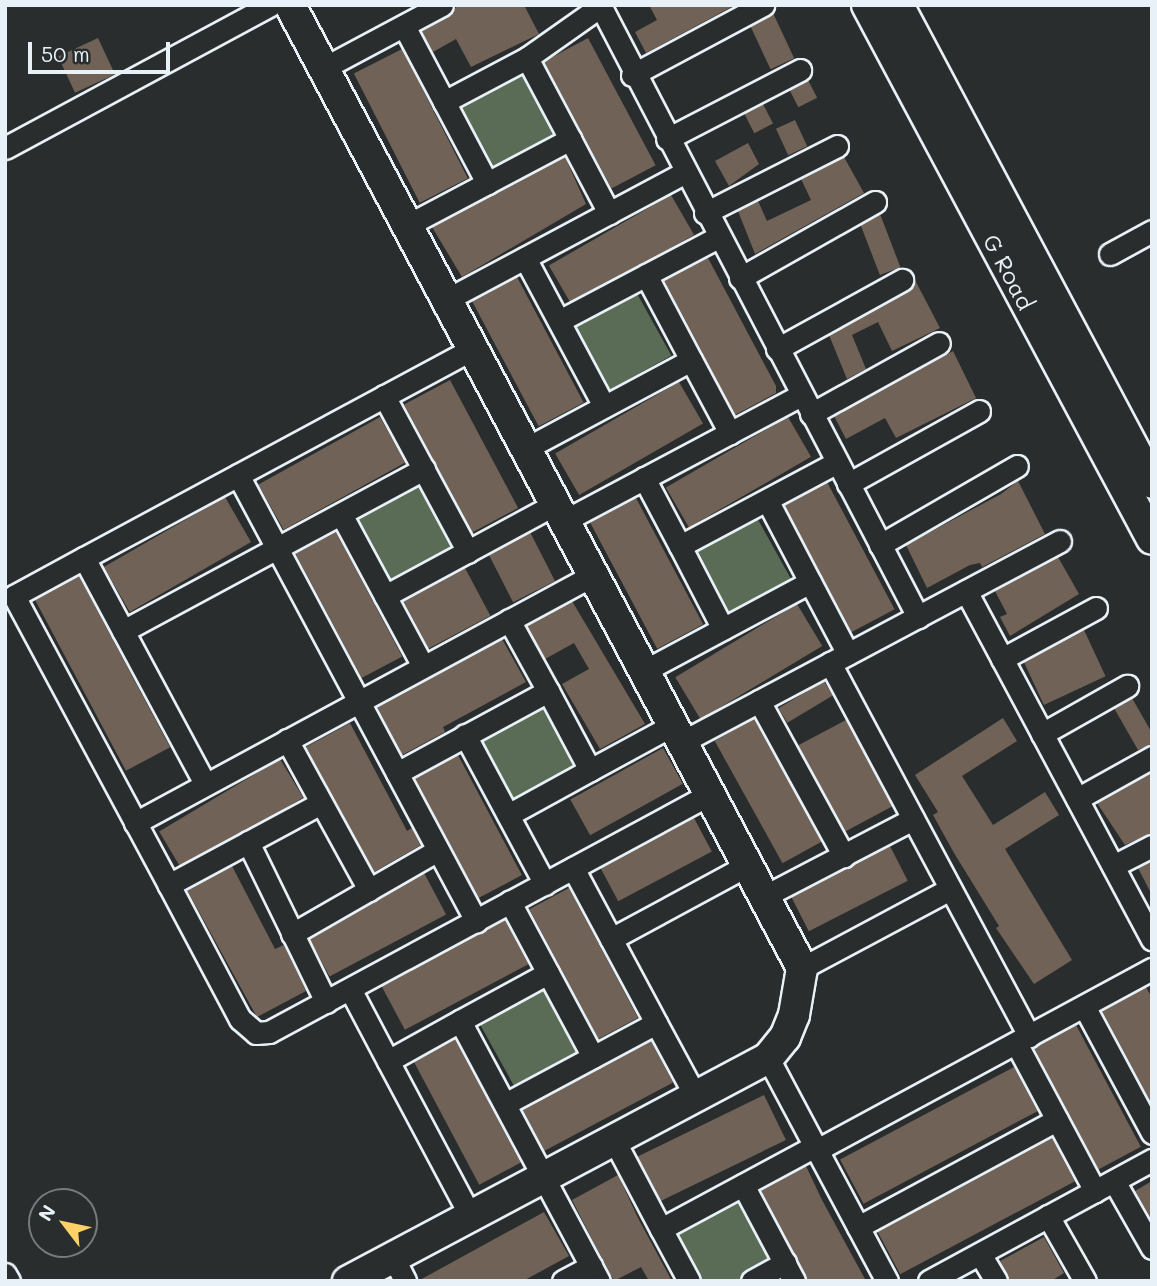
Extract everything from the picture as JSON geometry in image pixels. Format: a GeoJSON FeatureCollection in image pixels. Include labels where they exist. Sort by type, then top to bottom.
{"type":"FeatureCollection","features":[{"type":"Feature","properties":{"kind":"street"},"geometry":{"type":"LineString","coordinates":[[5,148],[271,5]]}},
{"type":"Feature","properties":{"kind":"street"},"geometry":{"type":"LineString","coordinates":[[290,5],[802,968],[794,1015],[785,1037],[768,1058],[470,1215],[399,1269],[348,1281]]}},
{"type":"Feature","properties":{"kind":"street"},"geometry":{"type":"LineString","coordinates":[[322,69],[442,5]]}},
{"type":"Feature","properties":{"kind":"street"},"geometry":{"type":"LineString","coordinates":[[632,75],[763,5]]}},
{"type":"Feature","properties":{"kind":"street","name":"G Road"},"geometry":{"type":"LineString","coordinates":[[867,5],[1152,539]]}},
{"type":"Feature","properties":{"kind":"street","name":"G Road"},"geometry":{"type":"LineString","coordinates":[[898,5],[1152,483]]}},
{"type":"Feature","properties":{"kind":"street"},"geometry":{"type":"LineString","coordinates":[[444,102],[527,58],[600,6],[632,75],[918,617]]}},
{"type":"Feature","properties":{"kind":"street"},"geometry":{"type":"LineString","coordinates":[[404,26],[487,183]]}},
{"type":"Feature","properties":{"kind":"street"},"geometry":{"type":"LineString","coordinates":[[527,58],[609,213]]}},
{"type":"Feature","properties":{"kind":"street"},"geometry":{"type":"LineString","coordinates":[[667,139],[800,70]]}},
{"type":"Feature","properties":{"kind":"street"},"geometry":{"type":"LineString","coordinates":[[406,226],[570,139]]}},
{"type":"Feature","properties":{"kind":"street"},"geometry":{"type":"LineString","coordinates":[[705,213],[837,146]]}},
{"type":"Feature","properties":{"kind":"street"},"geometry":{"type":"LineString","coordinates":[[446,300],[684,173]]}},
{"type":"Feature","properties":{"kind":"street"},"geometry":{"type":"LineString","coordinates":[[740,278],[875,202]]}},
{"type":"Feature","properties":{"kind":"street"},"geometry":{"type":"LineString","coordinates":[[1110,254],[1152,231]]}},
{"type":"Feature","properties":{"kind":"street"},"geometry":{"type":"LineString","coordinates":[[559,321],[718,237]]}},
{"type":"Feature","properties":{"kind":"street"},"geometry":{"type":"LineString","coordinates":[[526,258],[604,406]]}},
{"type":"Feature","properties":{"kind":"street"},"geometry":{"type":"LineString","coordinates":[[646,275],[730,433]]}},
{"type":"Feature","properties":{"kind":"street"},"geometry":{"type":"LineString","coordinates":[[777,349],[902,280]]}},
{"type":"Feature","properties":{"kind":"street"},"geometry":{"type":"LineString","coordinates":[[385,596],[468,552],[644,478],[730,433],[806,404],[939,343]]}},
{"type":"Feature","properties":{"kind":"street"},"geometry":{"type":"LineString","coordinates":[[472,349],[10,596],[246,1027],[256,1033],[269,1032],[326,1002],[710,794]]}},
{"type":"Feature","properties":{"kind":"street"},"geometry":{"type":"LineString","coordinates":[[525,449],[691,360]]}},
{"type":"Feature","properties":{"kind":"street"},"geometry":{"type":"LineString","coordinates":[[384,396],[468,552]]}},
{"type":"Feature","properties":{"kind":"street"},"geometry":{"type":"LineString","coordinates":[[848,484],[979,411]]}},
{"type":"Feature","properties":{"kind":"street"},"geometry":{"type":"LineString","coordinates":[[680,546],[836,462]]}},
{"type":"Feature","properties":{"kind":"street"},"geometry":{"type":"LineString","coordinates":[[880,545],[1017,466]]}},
{"type":"Feature","properties":{"kind":"street"},"geometry":{"type":"LineString","coordinates":[[123,631],[424,469]]}},
{"type":"Feature","properties":{"kind":"street"},"geometry":{"type":"LineString","coordinates":[[238,475],[476,921]]}},
{"type":"Feature","properties":{"kind":"street"},"geometry":{"type":"LineString","coordinates":[[644,478],[723,629]]}},
{"type":"Feature","properties":{"kind":"street"},"geometry":{"type":"LineString","coordinates":[[767,500],[810,582],[839,659],[913,819],[1022,1039],[1057,1120],[1152,1248]]}},
{"type":"Feature","properties":{"kind":"street"},"geometry":{"type":"LineString","coordinates":[[341,514],[423,666]]}},
{"type":"Feature","properties":{"kind":"street"},"geometry":{"type":"LineString","coordinates":[[508,815],[590,770],[759,701],[1060,541]]}},
{"type":"Feature","properties":{"kind":"street"},"geometry":{"type":"LineString","coordinates":[[84,558],[205,784]]}},
{"type":"Feature","properties":{"kind":"street"},"geometry":{"type":"LineString","coordinates":[[135,823],[593,575]]}},
{"type":"Feature","properties":{"kind":"street"},"geometry":{"type":"LineString","coordinates":[[644,671],[810,582]]}},
{"type":"Feature","properties":{"kind":"street"},"geometry":{"type":"LineString","coordinates":[[966,591],[1151,937]]}},
{"type":"Feature","properties":{"kind":"street"},"geometry":{"type":"LineString","coordinates":[[1002,659],[1096,608]]}},
{"type":"Feature","properties":{"kind":"street"},"geometry":{"type":"LineString","coordinates":[[509,620],[590,770]]}},
{"type":"Feature","properties":{"kind":"street"},"geometry":{"type":"LineString","coordinates":[[1042,734],[1127,686]]}},
{"type":"Feature","properties":{"kind":"street"},"geometry":{"type":"LineString","coordinates":[[397,773],[548,691]]}},
{"type":"Feature","properties":{"kind":"street"},"geometry":{"type":"LineString","coordinates":[[759,701],[844,856]]}},
{"type":"Feature","properties":{"kind":"street"},"geometry":{"type":"LineString","coordinates":[[465,736],[545,884]]}},
{"type":"Feature","properties":{"kind":"street"},"geometry":{"type":"LineString","coordinates":[[287,740],[369,890]]}},
{"type":"Feature","properties":{"kind":"street"},"geometry":{"type":"LineString","coordinates":[[1077,799],[1152,757]]}},
{"type":"Feature","properties":{"kind":"street"},"geometry":{"type":"LineString","coordinates":[[169,885],[321,803]]}},
{"type":"Feature","properties":{"kind":"street"},"geometry":{"type":"LineString","coordinates":[[765,896],[913,819]]}},
{"type":"Feature","properties":{"kind":"street"},"geometry":{"type":"LineString","coordinates":[[248,842],[326,1002]]}},
{"type":"Feature","properties":{"kind":"street"},"geometry":{"type":"LineString","coordinates":[[1113,866],[1152,846]]}},
{"type":"Feature","properties":{"kind":"street"},"geometry":{"type":"LineString","coordinates":[[292,934],[438,850]]}},
{"type":"Feature","properties":{"kind":"street"},"geometry":{"type":"LineString","coordinates":[[611,939],[748,865]]}},
{"type":"Feature","properties":{"kind":"street"},"geometry":{"type":"LineString","coordinates":[[573,868],[696,1097]]}},
{"type":"Feature","properties":{"kind":"street"},"geometry":{"type":"LineString","coordinates":[[802,968],[950,889]]}},
{"type":"Feature","properties":{"kind":"street"},"geometry":{"type":"LineString","coordinates":[[510,902],[593,1057]]}},
{"type":"Feature","properties":{"kind":"street"},"geometry":{"type":"LineString","coordinates":[[662,1229],[1152,970]]}},
{"type":"Feature","properties":{"kind":"street"},"geometry":{"type":"LineString","coordinates":[[388,1060],[548,973]]}},
{"type":"Feature","properties":{"kind":"street"},"geometry":{"type":"LineString","coordinates":[[349,989],[470,1215]]}},
{"type":"Feature","properties":{"kind":"street"},"geometry":{"type":"LineString","coordinates":[[1084,1006],[1152,1133]]}},
{"type":"Feature","properties":{"kind":"street"},"geometry":{"type":"LineString","coordinates":[[460,1021],[595,1273],[563,1281]]}},
{"type":"Feature","properties":{"kind":"street"},"geometry":{"type":"LineString","coordinates":[[505,1104],[656,1023]]}},
{"type":"Feature","properties":{"kind":"street"},"geometry":{"type":"LineString","coordinates":[[768,1058],[887,1281]]}},
{"type":"Feature","properties":{"kind":"street"},"geometry":{"type":"LineString","coordinates":[[858,1227],[1057,1120]]}},
{"type":"Feature","properties":{"kind":"street"},"geometry":{"type":"LineString","coordinates":[[614,1140],[689,1281]]}},
{"type":"Feature","properties":{"kind":"street"},"geometry":{"type":"LineString","coordinates":[[929,1281],[1152,1160]]}},
{"type":"Feature","properties":{"kind":"street"},"geometry":{"type":"LineString","coordinates":[[743,1185],[790,1272],[752,1281]]}},
{"type":"Feature","properties":{"kind":"street"},"geometry":{"type":"LineString","coordinates":[[1048,1216],[1085,1281]]}},
{"type":"Feature","properties":{"kind":"street"},"geometry":{"type":"LineString","coordinates":[[980,1254],[996,1281]]}},
{"type":"Feature","properties":{"kind":"street"},"geometry":{"type":"LineString","coordinates":[[5,1274],[9,1281]]}},
{"type":"Feature","properties":{"kind":"green space"},"geometry":{"type":"Polygon","coordinates":[[[521,72],[557,138],[491,174],[455,109],[521,72]]]}},
{"type":"Feature","properties":{"kind":"green space"},"geometry":{"type":"Polygon","coordinates":[[[635,290],[671,356],[605,392],[569,327],[635,290]]]}},
{"type":"Feature","properties":{"kind":"green space"},"geometry":{"type":"Polygon","coordinates":[[[420,484],[456,550],[391,586],[354,520],[420,484]]]}},
{"type":"Feature","properties":{"kind":"green space"},"geometry":{"type":"Polygon","coordinates":[[[756,516],[792,582],[726,618],[690,553],[756,516]]]}},
{"type":"Feature","properties":{"kind":"green space"},"geometry":{"type":"Polygon","coordinates":[[[543,702],[580,768],[514,805],[477,738],[543,702]]]}},
{"type":"Feature","properties":{"kind":"green space"},"geometry":{"type":"Polygon","coordinates":[[[545,987],[581,1053],[516,1089],[479,1023],[545,987]]]}},
{"type":"Feature","properties":{"kind":"green space"},"geometry":{"type":"Polygon","coordinates":[[[737,1195],[774,1261],[738,1281],[699,1281],[671,1231],[737,1195]]]}},
{"type":"Feature","properties":{"kind":"building"},"geometry":{"type":"Polygon","coordinates":[[[458,5],[524,5],[539,34],[471,67],[456,39],[433,52],[421,31],[449,16],[458,5]]]}},
{"type":"Feature","properties":{"kind":"building"},"geometry":{"type":"Polygon","coordinates":[[[649,5],[735,5],[646,53],[635,32],[657,20],[649,5]]]}},
{"type":"Feature","properties":{"kind":"building"},"geometry":{"type":"Polygon","coordinates":[[[773,13],[794,58],[771,69],[749,24],[773,13]]]}},
{"type":"Feature","properties":{"kind":"building"},"geometry":{"type":"Polygon","coordinates":[[[98,38],[115,74],[75,93],[58,57],[98,38]]]}},
{"type":"Feature","properties":{"kind":"building"},"geometry":{"type":"Polygon","coordinates":[[[588,38],[656,165],[611,189],[544,61],[588,38]]]}},
{"type":"Feature","properties":{"kind":"building"},"geometry":{"type":"Polygon","coordinates":[[[402,49],[468,178],[420,203],[354,74],[402,49]]]}},
{"type":"Feature","properties":{"kind":"building"},"geometry":{"type":"Polygon","coordinates":[[[808,80],[817,98],[798,107],[789,90],[808,80]]]}},
{"type":"Feature","properties":{"kind":"building"},"geometry":{"type":"Polygon","coordinates":[[[763,104],[773,124],[754,133],[744,114],[763,104]]]}},
{"type":"Feature","properties":{"kind":"building"},"geometry":{"type":"Polygon","coordinates":[[[795,120],[807,146],[788,155],[776,129],[795,120]]]}},
{"type":"Feature","properties":{"kind":"building"},"geometry":{"type":"Polygon","coordinates":[[[748,143],[759,164],[729,186],[715,161],[748,143]]]}},
{"type":"Feature","properties":{"kind":"building"},"geometry":{"type":"Polygon","coordinates":[[[565,157],[586,204],[462,277],[432,227],[565,157]]]}},
{"type":"Feature","properties":{"kind":"building"},"geometry":{"type":"Polygon","coordinates":[[[844,157],[864,193],[755,254],[738,211],[758,201],[767,221],[811,200],[801,179],[844,157]]]}},
{"type":"Feature","properties":{"kind":"building"},"geometry":{"type":"Polygon","coordinates":[[[671,195],[694,235],[572,305],[549,266],[671,195]]]}},
{"type":"Feature","properties":{"kind":"building"},"geometry":{"type":"Polygon","coordinates":[[[880,214],[900,267],[880,275],[859,222],[880,214]]]}},
{"type":"Feature","properties":{"kind":"building"},"geometry":{"type":"Polygon","coordinates":[[[708,258],[776,386],[776,393],[735,415],[664,280],[708,258]]]}},
{"type":"Feature","properties":{"kind":"building"},"geometry":{"type":"Polygon","coordinates":[[[517,277],[584,402],[539,426],[472,301],[517,277]]]}},
{"type":"Feature","properties":{"kind":"building"},"geometry":{"type":"Polygon","coordinates":[[[915,280],[940,328],[892,351],[878,322],[852,335],[866,369],[847,379],[829,335],[908,291],[915,280]]]}},
{"type":"Feature","properties":{"kind":"building"},"geometry":{"type":"Polygon","coordinates":[[[953,351],[976,398],[896,438],[885,418],[846,439],[834,416],[953,351]]]}},
{"type":"Feature","properties":{"kind":"building"},"geometry":{"type":"Polygon","coordinates":[[[450,380],[518,508],[472,532],[404,404],[450,380]]]}},
{"type":"Feature","properties":{"kind":"building"},"geometry":{"type":"Polygon","coordinates":[[[679,382],[703,424],[579,495],[555,454],[679,382]]]}},
{"type":"Feature","properties":{"kind":"building"},"geometry":{"type":"Polygon","coordinates":[[[380,417],[405,462],[284,530],[258,484],[380,417]]]}},
{"type":"Feature","properties":{"kind":"building"},"geometry":{"type":"Polygon","coordinates":[[[788,417],[811,457],[689,527],[666,488],[788,417]]]}},
{"type":"Feature","properties":{"kind":"building"},"geometry":{"type":"Polygon","coordinates":[[[1018,481],[1045,534],[982,567],[980,563],[970,565],[927,588],[906,545],[1001,494],[1018,481]]]}},
{"type":"Feature","properties":{"kind":"building"},"geometry":{"type":"Polygon","coordinates":[[[827,482],[895,609],[851,632],[784,505],[827,482]]]}},
{"type":"Feature","properties":{"kind":"building"},"geometry":{"type":"Polygon","coordinates":[[[225,497],[251,542],[130,612],[104,567],[225,497]]]}},
{"type":"Feature","properties":{"kind":"building"},"geometry":{"type":"Polygon","coordinates":[[[636,498],[703,624],[657,649],[590,522],[636,498]]]}},
{"type":"Feature","properties":{"kind":"building"},"geometry":{"type":"Polygon","coordinates":[[[336,532],[402,656],[362,678],[295,554],[336,532]]]}},
{"type":"Feature","properties":{"kind":"building"},"geometry":{"type":"Polygon","coordinates":[[[530,532],[555,581],[513,602],[488,553],[530,532]]]}},
{"type":"Feature","properties":{"kind":"building"},"geometry":{"type":"Polygon","coordinates":[[[1058,557],[1079,594],[1010,636],[1000,617],[1007,614],[995,591],[1058,557]]]}},
{"type":"Feature","properties":{"kind":"building"},"geometry":{"type":"Polygon","coordinates":[[[465,568],[490,616],[429,649],[403,601],[465,568]]]}},
{"type":"Feature","properties":{"kind":"building"},"geometry":{"type":"Polygon","coordinates":[[[79,576],[170,747],[126,771],[35,599],[79,576]]]}},
{"type":"Feature","properties":{"kind":"building"},"geometry":{"type":"Polygon","coordinates":[[[572,601],[645,724],[600,749],[562,684],[589,669],[574,643],[545,659],[527,626],[572,601]]]}},
{"type":"Feature","properties":{"kind":"building"},"geometry":{"type":"Polygon","coordinates":[[[797,604],[822,646],[701,719],[675,677],[797,604]]]}},
{"type":"Feature","properties":{"kind":"building"},"geometry":{"type":"Polygon","coordinates":[[[1084,630],[1106,676],[1044,705],[1022,659],[1084,630]]]}},
{"type":"Feature","properties":{"kind":"building"},"geometry":{"type":"Polygon","coordinates":[[[502,639],[526,682],[443,727],[445,732],[402,755],[377,707],[502,639]]]}},
{"type":"Feature","properties":{"kind":"building"},"geometry":{"type":"Polygon","coordinates":[[[824,681],[833,696],[787,723],[779,708],[824,681]]]}},
{"type":"Feature","properties":{"kind":"building"},"geometry":{"type":"Polygon","coordinates":[[[1132,698],[1152,733],[1152,744],[1138,750],[1114,708],[1132,698]]]}},
{"type":"Feature","properties":{"kind":"building"},"geometry":{"type":"Polygon","coordinates":[[[1003,718],[1017,741],[962,776],[993,825],[1045,792],[1059,815],[1005,849],[1072,960],[1034,984],[996,928],[999,926],[954,853],[933,815],[938,812],[915,775],[1003,718]]]}},
{"type":"Feature","properties":{"kind":"building"},"geometry":{"type":"Polygon","coordinates":[[[754,719],[822,841],[783,863],[715,741],[754,719]]]}},
{"type":"Feature","properties":{"kind":"building"},"geometry":{"type":"Polygon","coordinates":[[[846,720],[892,807],[844,832],[798,745],[846,720]]]}},
{"type":"Feature","properties":{"kind":"building"},"geometry":{"type":"Polygon","coordinates":[[[350,723],[407,831],[412,828],[421,845],[374,872],[306,747],[350,723]]]}},
{"type":"Feature","properties":{"kind":"building"},"geometry":{"type":"Polygon","coordinates":[[[663,748],[683,784],[590,835],[570,799],[663,748]]]}},
{"type":"Feature","properties":{"kind":"building"},"geometry":{"type":"Polygon","coordinates":[[[458,755],[522,875],[479,898],[415,778],[458,755]]]}},
{"type":"Feature","properties":{"kind":"building"},"geometry":{"type":"Polygon","coordinates":[[[280,759],[303,798],[182,870],[159,832],[280,759]]]}},
{"type":"Feature","properties":{"kind":"building"},"geometry":{"type":"Polygon","coordinates":[[[1152,772],[1152,833],[1125,845],[1097,803],[1152,772]]]}},
{"type":"Feature","properties":{"kind":"building"},"geometry":{"type":"Polygon","coordinates":[[[694,818],[712,852],[618,901],[600,868],[694,818]]]}},
{"type":"Feature","properties":{"kind":"building"},"geometry":{"type":"Polygon","coordinates":[[[890,846],[908,881],[809,931],[791,896],[890,846]]]}},
{"type":"Feature","properties":{"kind":"building"},"geometry":{"type":"Polygon","coordinates":[[[1152,861],[1152,895],[1138,868],[1152,861]]]}},
{"type":"Feature","properties":{"kind":"building"},"geometry":{"type":"Polygon","coordinates":[[[232,866],[275,949],[284,945],[306,991],[257,1017],[187,890],[232,866]]]}},
{"type":"Feature","properties":{"kind":"building"},"geometry":{"type":"Polygon","coordinates":[[[424,873],[446,914],[330,976],[307,935],[424,873]]]}},
{"type":"Feature","properties":{"kind":"building"},"geometry":{"type":"Polygon","coordinates":[[[569,888],[638,1018],[598,1039],[529,909],[569,888]]]}},
{"type":"Feature","properties":{"kind":"building"},"geometry":{"type":"Polygon","coordinates":[[[505,920],[528,964],[405,1030],[381,986],[505,920]]]}},
{"type":"Feature","properties":{"kind":"building"},"geometry":{"type":"Polygon","coordinates":[[[1146,987],[1152,998],[1152,1105],[1102,1011],[1146,987]]]}},
{"type":"Feature","properties":{"kind":"building"},"geometry":{"type":"Polygon","coordinates":[[[1076,1025],[1141,1147],[1098,1169],[1034,1048],[1076,1025]]]}},
{"type":"Feature","properties":{"kind":"building"},"geometry":{"type":"Polygon","coordinates":[[[455,1039],[521,1163],[479,1185],[414,1061],[455,1039]]]}},
{"type":"Feature","properties":{"kind":"building"},"geometry":{"type":"Polygon","coordinates":[[[651,1041],[673,1082],[544,1151],[522,1110],[651,1041]]]}},
{"type":"Feature","properties":{"kind":"building"},"geometry":{"type":"Polygon","coordinates":[[[1014,1067],[1037,1111],[864,1204],[840,1159],[1014,1067]]]}},
{"type":"Feature","properties":{"kind":"building"},"geometry":{"type":"Polygon","coordinates":[[[764,1095],[786,1140],[659,1202],[637,1157],[764,1095]]]}},
{"type":"Feature","properties":{"kind":"building"},"geometry":{"type":"Polygon","coordinates":[[[1052,1138],[1075,1181],[900,1274],[877,1231],[1052,1138]]]}},
{"type":"Feature","properties":{"kind":"building"},"geometry":{"type":"Polygon","coordinates":[[[806,1166],[866,1281],[807,1279],[761,1190],[806,1166]]]}},
{"type":"Feature","properties":{"kind":"building"},"geometry":{"type":"Polygon","coordinates":[[[618,1175],[672,1281],[649,1281],[641,1267],[614,1281],[572,1200],[618,1175]]]}},
{"type":"Feature","properties":{"kind":"building"},"geometry":{"type":"Polygon","coordinates":[[[1152,1181],[1152,1221],[1135,1191],[1152,1181]]]}},
{"type":"Feature","properties":{"kind":"building"},"geometry":{"type":"Polygon","coordinates":[[[544,1212],[569,1256],[523,1281],[418,1281],[544,1212]]]}},
{"type":"Feature","properties":{"kind":"building"},"geometry":{"type":"Polygon","coordinates":[[[1044,1237],[1064,1273],[1051,1281],[1010,1281],[1000,1261],[1044,1237]]]}}]}
